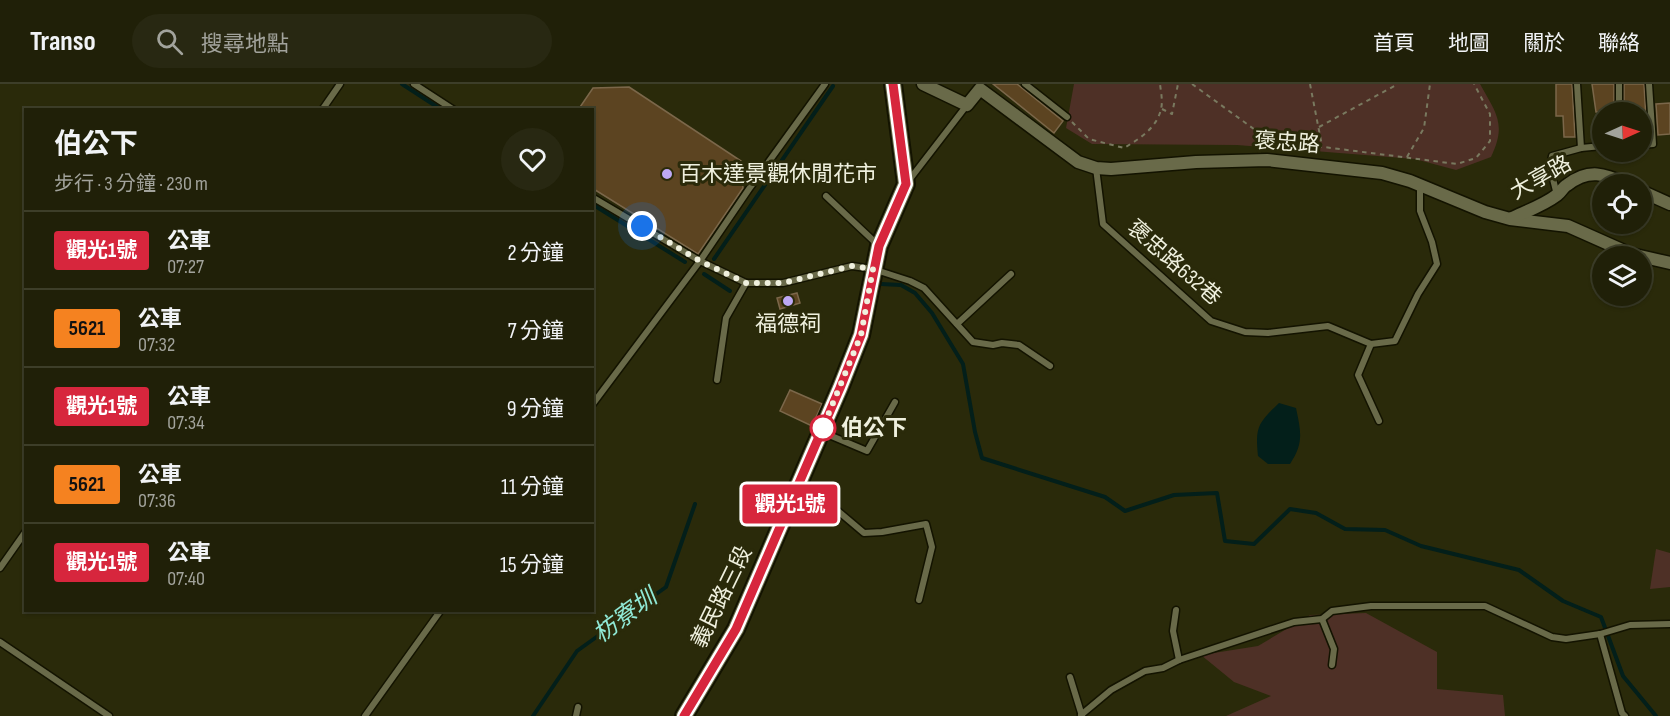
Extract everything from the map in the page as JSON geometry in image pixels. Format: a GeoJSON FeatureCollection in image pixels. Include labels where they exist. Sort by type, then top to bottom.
{"type":"FeatureCollection","features":[{"type":"Feature","properties":{"kind":"street"},"geometry":{"type":"LineString","coordinates":[[893,84],[906,184]]}},
{"type":"Feature","properties":{"kind":"street"},"geometry":{"type":"LineString","coordinates":[[923,84],[967,105]]}},
{"type":"Feature","properties":{"kind":"street","name":"褒忠路"},"geometry":{"type":"LineString","coordinates":[[967,105],[982,87],[1078,162],[1096,168],[1267,160],[1382,173],[1485,212],[1510,219],[1568,226],[1631,254],[1670,263]]}},
{"type":"Feature","properties":{"kind":"street","name":"大享路"},"geometry":{"type":"LineString","coordinates":[[1510,219],[1543,204],[1557,195],[1567,184],[1592,175]]}},
{"type":"Feature","properties":{"kind":"street","name":"義民路三段"},"geometry":{"type":"LineString","coordinates":[[684,716],[736,629],[821,432],[861,335],[879,246],[906,184]]}},
{"type":"Feature","properties":{"kind":"street"},"geometry":{"type":"LineString","coordinates":[[1652,196],[1670,204]]}},
{"type":"Feature","properties":{"kind":"lane"},"geometry":{"type":"LineString","coordinates":[[323,108],[340,84]]}},
{"type":"Feature","properties":{"kind":"lane"},"geometry":{"type":"LineString","coordinates":[[414,84],[451,108]]}},
{"type":"Feature","properties":{"kind":"lane"},"geometry":{"type":"LineString","coordinates":[[594,402],[700,261],[825,84]]}},
{"type":"Feature","properties":{"kind":"lane"},"geometry":{"type":"LineString","coordinates":[[1025,84],[1067,117]]}},
{"type":"Feature","properties":{"kind":"lane"},"geometry":{"type":"LineString","coordinates":[[1576,84],[1581,148]]}},
{"type":"Feature","properties":{"kind":"lane"},"geometry":{"type":"LineString","coordinates":[[1619,84],[1620,102]]}},
{"type":"Feature","properties":{"kind":"lane"},"geometry":{"type":"LineString","coordinates":[[1649,84],[1650,102]]}},
{"type":"Feature","properties":{"kind":"lane"},"geometry":{"type":"LineString","coordinates":[[906,184],[967,105]]}},
{"type":"Feature","properties":{"kind":"lane"},"geometry":{"type":"LineString","coordinates":[[1652,129],[1652,144]]}},
{"type":"Feature","properties":{"kind":"lane"},"geometry":{"type":"LineString","coordinates":[[1557,195],[1550,166],[1552,156],[1592,147]]}},
{"type":"Feature","properties":{"kind":"lane","name":"褒忠路632巷"},"geometry":{"type":"LineString","coordinates":[[1096,168],[1103,225],[1212,321],[1245,332],[1268,333],[1328,326],[1371,344]]}},
{"type":"Feature","properties":{"kind":"lane"},"geometry":{"type":"LineString","coordinates":[[1379,421],[1358,375],[1371,344],[1395,341],[1418,294],[1437,264],[1432,242],[1420,211],[1420,186]]}},
{"type":"Feature","properties":{"kind":"lane"},"geometry":{"type":"LineString","coordinates":[[826,196],[879,246]]}},
{"type":"Feature","properties":{"kind":"lane"},"geometry":{"type":"LineString","coordinates":[[594,198],[700,261],[746,283],[783,283],[852,266],[873,269],[918,284],[973,342],[1019,345],[1050,366]]}},
{"type":"Feature","properties":{"kind":"lane"},"geometry":{"type":"LineString","coordinates":[[957,324],[1011,274]]}},
{"type":"Feature","properties":{"kind":"lane"},"geometry":{"type":"LineString","coordinates":[[717,380],[726,318],[746,283]]}},
{"type":"Feature","properties":{"kind":"lane"},"geometry":{"type":"LineString","coordinates":[[821,432],[867,451],[895,402]]}},
{"type":"Feature","properties":{"kind":"lane"},"geometry":{"type":"LineString","coordinates":[[797,487],[832,506],[864,533],[926,524],[932,547],[919,600]]}},
{"type":"Feature","properties":{"kind":"lane"},"geometry":{"type":"LineString","coordinates":[[0,568],[24,534]]}},
{"type":"Feature","properties":{"kind":"lane"},"geometry":{"type":"LineString","coordinates":[[1070,677],[1081,715],[1111,690],[1145,671],[1163,668],[1179,660],[1294,621],[1322,619],[1332,611],[1371,606],[1485,606],[1552,637],[1583,638],[1630,625],[1670,624]]}},
{"type":"Feature","properties":{"kind":"lane"},"geometry":{"type":"LineString","coordinates":[[1176,610],[1173,631],[1179,660]]}},
{"type":"Feature","properties":{"kind":"lane"},"geometry":{"type":"LineString","coordinates":[[365,716],[440,612]]}},
{"type":"Feature","properties":{"kind":"lane"},"geometry":{"type":"LineString","coordinates":[[1322,619],[1334,649],[1332,665]]}},
{"type":"Feature","properties":{"kind":"lane"},"geometry":{"type":"LineString","coordinates":[[1600,634],[1622,713],[1625,716]]}},
{"type":"Feature","properties":{"kind":"lane"},"geometry":{"type":"LineString","coordinates":[[0,642],[109,716]]}},
{"type":"Feature","properties":{"kind":"lane"},"geometry":{"type":"LineString","coordinates":[[576,716],[578,707]]}},
{"type":"Feature","properties":{"kind":"path"},"geometry":{"type":"LineString","coordinates":[[1067,117],[1089,139],[1124,148],[1154,125],[1162,109],[1160,84]]}},
{"type":"Feature","properties":{"kind":"path"},"geometry":{"type":"LineString","coordinates":[[1162,109],[1172,114],[1178,84]]}},
{"type":"Feature","properties":{"kind":"path"},"geometry":{"type":"LineString","coordinates":[[1192,84],[1269,140],[1456,164],[1476,158],[1490,141],[1490,114],[1474,84]]}},
{"type":"Feature","properties":{"kind":"path"},"geometry":{"type":"LineString","coordinates":[[1310,84],[1322,146]]}},
{"type":"Feature","properties":{"kind":"path"},"geometry":{"type":"LineString","coordinates":[[1318,127],[1398,84]]}},
{"type":"Feature","properties":{"kind":"path"},"geometry":{"type":"LineString","coordinates":[[1407,158],[1424,128],[1430,84]]}},
{"type":"Feature","properties":{"kind":"shaded area"},"geometry":{"type":"Polygon","coordinates":[[[1074,84],[1480,84],[1498,119],[1498,136],[1491,157],[1456,170],[1415,159],[1237,145],[1092,144],[1066,128],[1074,84]]]}},
{"type":"Feature","properties":{"kind":"shaded area"},"geometry":{"type":"Polygon","coordinates":[[[1656,549],[1670,553],[1670,587],[1650,589],[1656,549]]]}},
{"type":"Feature","properties":{"kind":"shaded area"},"geometry":{"type":"Polygon","coordinates":[[[1366,613],[1437,652],[1437,689],[1503,695],[1505,716],[1226,716],[1271,696],[1234,682],[1201,655],[1258,646],[1310,615],[1366,613]]]}},
{"type":"Feature","properties":{"kind":"water"},"geometry":{"type":"Polygon","coordinates":[[[1279,403],[1296,408],[1300,437],[1298,450],[1290,464],[1268,464],[1258,456],[1258,432],[1262,421],[1279,403]]]}},
{"type":"Feature","properties":{"kind":"building"},"geometry":{"type":"Polygon","coordinates":[[[993,84],[1017,84],[1063,121],[1054,133],[993,84]]]}},
{"type":"Feature","properties":{"kind":"building"},"geometry":{"type":"Polygon","coordinates":[[[1556,84],[1572,84],[1575,137],[1564,137],[1563,116],[1556,116],[1556,84]]]}},
{"type":"Feature","properties":{"kind":"building"},"geometry":{"type":"Polygon","coordinates":[[[1592,84],[1614,84],[1614,102],[1595,102],[1592,84]]]}},
{"type":"Feature","properties":{"kind":"building"},"geometry":{"type":"Polygon","coordinates":[[[1624,84],[1644,84],[1645,102],[1624,102],[1624,84]]]}},
{"type":"Feature","properties":{"kind":"building","name":"百木達景觀休閒花市"},"geometry":{"type":"Polygon","coordinates":[[[629,87],[741,161],[743,188],[698,254],[594,189],[594,108],[579,108],[593,88],[629,87]]]}},
{"type":"Feature","properties":{"kind":"building"},"geometry":{"type":"Polygon","coordinates":[[[1670,103],[1670,134],[1658,135],[1656,104],[1670,103]]]}},
{"type":"Feature","properties":{"kind":"building","name":"福德祠"},"geometry":{"type":"Polygon","coordinates":[[[797,293],[800,303],[780,309],[777,298],[797,293]]]}},
{"type":"Feature","properties":{"kind":"building"},"geometry":{"type":"Polygon","coordinates":[[[790,390],[822,404],[812,426],[780,411],[790,390]]]}},
{"type":"Feature","properties":{"kind":"waterway"},"geometry":{"type":"LineString","coordinates":[[402,84],[439,108]]}},
{"type":"Feature","properties":{"kind":"waterway","name":"枋寮圳"},"geometry":{"type":"LineString","coordinates":[[714,259],[833,86]]}},
{"type":"Feature","properties":{"kind":"waterway"},"geometry":{"type":"LineString","coordinates":[[594,205],[685,262]]}},
{"type":"Feature","properties":{"kind":"waterway","name":"枋寮圳"},"geometry":{"type":"LineString","coordinates":[[704,274],[730,291]]}},
{"type":"Feature","properties":{"kind":"waterway"},"geometry":{"type":"LineString","coordinates":[[881,284],[901,285],[915,293],[932,313],[963,364],[982,458],[1105,497],[1125,511],[1174,495],[1217,493],[1225,541],[1254,544],[1290,509],[1316,513],[1345,529],[1385,530],[1421,546],[1519,570],[1563,601],[1601,617],[1623,676],[1656,716]]}},
{"type":"Feature","properties":{"kind":"waterway","name":"枋寮圳"},"geometry":{"type":"LineString","coordinates":[[533,716],[577,651],[666,587],[695,504]]}},
{"type":"Feature","properties":{"kind":"bus line","name":"觀光1號"},"geometry":{"type":"LineString","coordinates":[[684,716],[736,629],[861,335],[879,246],[906,184],[893,84]]}},
{"type":"Feature","properties":{"kind":"place","name":"百木達景觀休閒花市"},"geometry":{"type":"Point","coordinates":[667,174]}},
{"type":"Feature","properties":{"kind":"place","name":"福德祠"},"geometry":{"type":"Point","coordinates":[788,301]}},
{"type":"Feature","properties":{"kind":"place","name":"伯公下"},"geometry":{"type":"Point","coordinates":[823,428]}},
{"type":"Feature","properties":{"kind":"route"},"geometry":{"type":"LineString","coordinates":[[642,226],[700,261],[746,283],[783,283],[852,266],[873,269],[861,335],[821,432],[823,428]]}}]}
